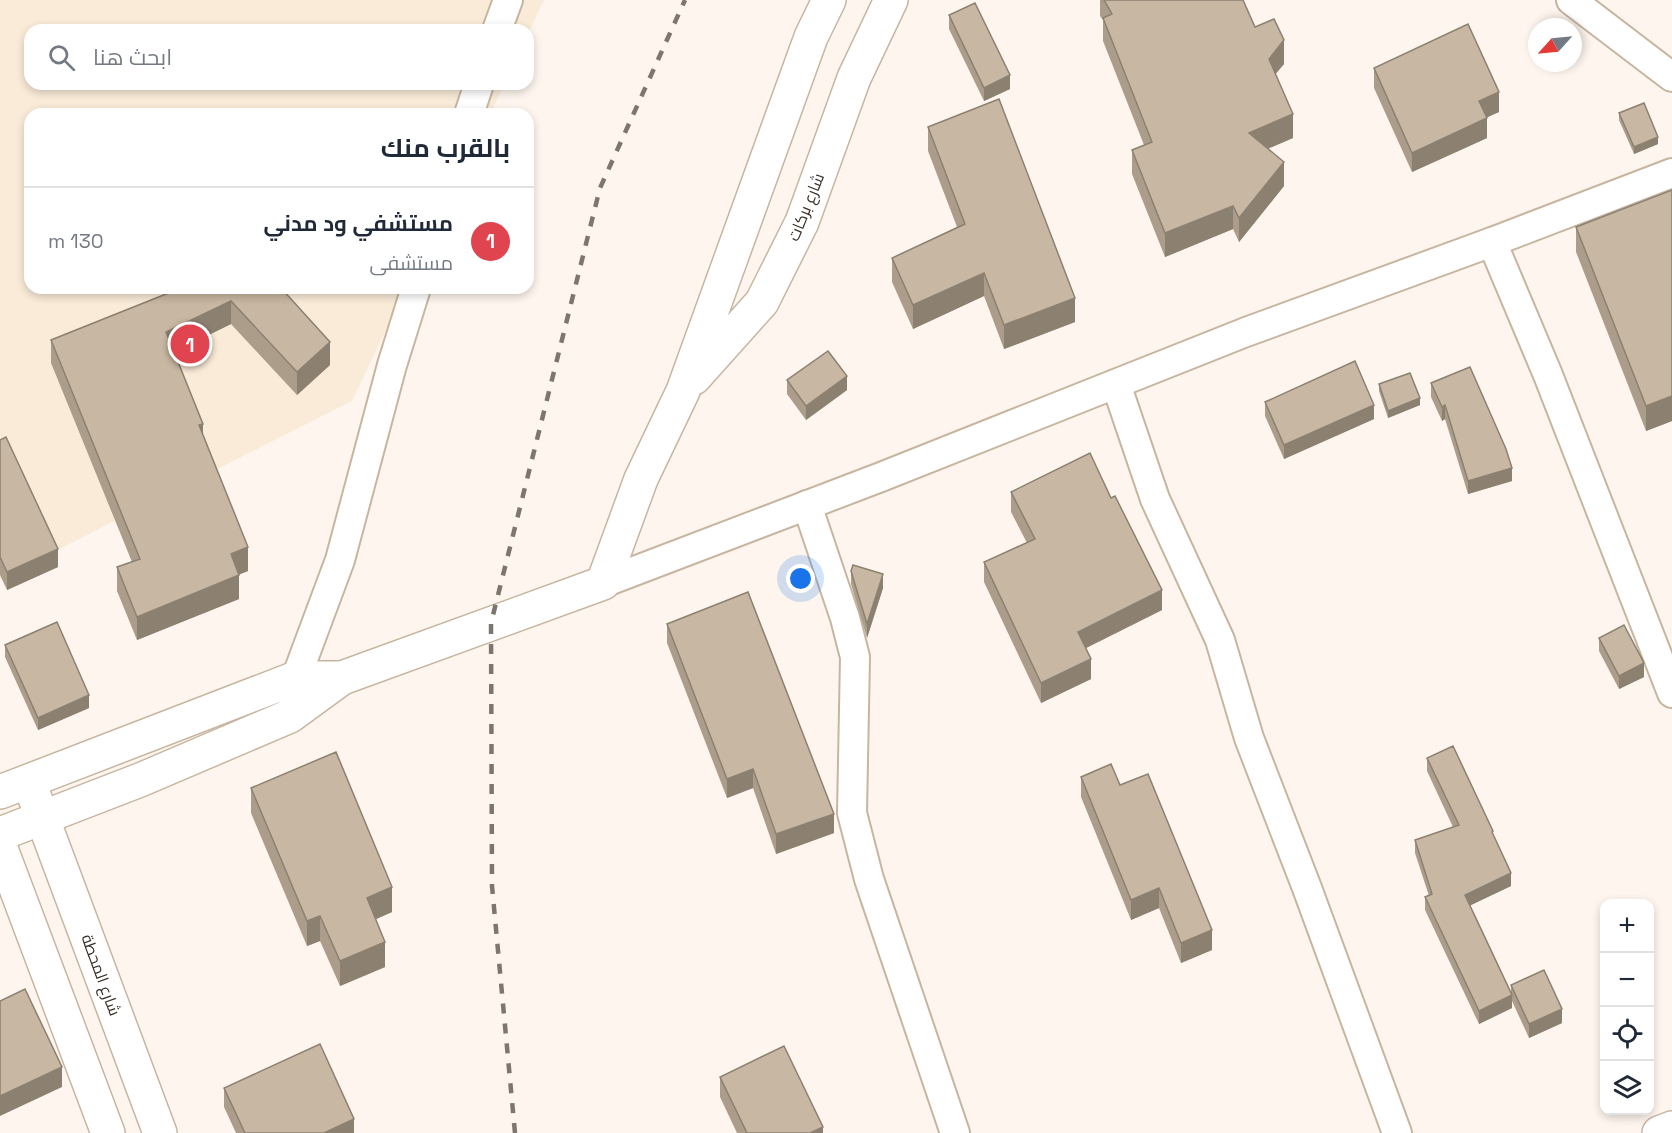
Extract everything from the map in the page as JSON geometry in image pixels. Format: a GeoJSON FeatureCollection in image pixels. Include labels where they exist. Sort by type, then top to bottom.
{"type":"FeatureCollection","features":[{"type":"Feature","properties":{"kind":"main road","name":"شارع بركات"},"geometry":{"type":"LineString","coordinates":[[603,583],[641,479],[683,391],[811,37],[829,0]]}},
{"type":"Feature","properties":{"kind":"main road","name":"شارع بركات"},"geometry":{"type":"LineString","coordinates":[[683,391],[762,302],[802,222],[854,78],[891,0]]}},
{"type":"Feature","properties":{"kind":"main road"},"geometry":{"type":"LineString","coordinates":[[0,834],[140,780],[291,716],[342,678],[603,583]]}},
{"type":"Feature","properties":{"kind":"main road"},"geometry":{"type":"LineString","coordinates":[[14,787],[296,678],[342,678]]}},
{"type":"Feature","properties":{"kind":"main road","name":"شارع المحطة"},"geometry":{"type":"LineString","coordinates":[[14,787],[42,817],[160,1133]]}},
{"type":"Feature","properties":{"kind":"main road"},"geometry":{"type":"LineString","coordinates":[[0,846],[108,1133]]}},
{"type":"Feature","properties":{"kind":"main road"},"geometry":{"type":"LineString","coordinates":[[1659,1133],[1672,1128]]}},
{"type":"Feature","properties":{"kind":"street"},"geometry":{"type":"LineString","coordinates":[[499,24],[508,0]]}},
{"type":"Feature","properties":{"kind":"street"},"geometry":{"type":"LineString","coordinates":[[1570,0],[1672,77]]}},
{"type":"Feature","properties":{"kind":"street"},"geometry":{"type":"LineString","coordinates":[[471,108],[476,90]]}},
{"type":"Feature","properties":{"kind":"street"},"geometry":{"type":"LineString","coordinates":[[603,583],[1246,332],[1672,173]]}},
{"type":"Feature","properties":{"kind":"street"},"geometry":{"type":"LineString","coordinates":[[1492,242],[1548,375],[1672,693]]}},
{"type":"Feature","properties":{"kind":"street"},"geometry":{"type":"LineString","coordinates":[[291,716],[296,678],[340,560],[392,365],[414,294]]}},
{"type":"Feature","properties":{"kind":"street"},"geometry":{"type":"LineString","coordinates":[[1116,384],[1155,499],[1220,640],[1249,738],[1397,1133]]}},
{"type":"Feature","properties":{"kind":"street"},"geometry":{"type":"LineString","coordinates":[[807,505],[845,618],[855,657],[852,813],[869,879],[955,1133]]}},
{"type":"Feature","properties":{"kind":"shaded area"},"geometry":{"type":"Polygon","coordinates":[[[0,0],[544,0],[533,24],[24,24],[24,90],[501,90],[493,108],[24,108],[24,294],[403,294],[352,401],[0,579],[0,0]]]}},
{"type":"Feature","properties":{"kind":"building"},"geometry":{"type":"Polygon","coordinates":[[[1104,0],[1243,0],[1255,27],[1274,19],[1284,40],[1269,59],[1293,114],[1249,133],[1284,162],[1239,218],[1233,206],[1165,233],[1132,150],[1152,142],[1103,18],[1112,14],[1104,0]]]}},
{"type":"Feature","properties":{"kind":"building"},"geometry":{"type":"Polygon","coordinates":[[[975,3],[1010,75],[984,88],[949,15],[975,3]]]}},
{"type":"Feature","properties":{"kind":"building"},"geometry":{"type":"Polygon","coordinates":[[[1468,24],[1499,92],[1479,101],[1487,118],[1412,153],[1374,68],[1468,24]]]}},
{"type":"Feature","properties":{"kind":"building"},"geometry":{"type":"Polygon","coordinates":[[[999,99],[1075,298],[1004,325],[984,273],[913,305],[892,258],[965,224],[928,127],[999,99]]]}},
{"type":"Feature","properties":{"kind":"building"},"geometry":{"type":"Polygon","coordinates":[[[1644,103],[1658,137],[1634,147],[1619,113],[1644,103]]]}},
{"type":"Feature","properties":{"kind":"building"},"geometry":{"type":"Polygon","coordinates":[[[1672,190],[1672,396],[1646,406],[1576,227],[1672,190]]]}},
{"type":"Feature","properties":{"kind":"building"},"geometry":{"type":"Polygon","coordinates":[[[166,294],[286,294],[330,342],[297,372],[231,301],[166,332],[203,424],[199,425],[248,547],[231,554],[239,575],[137,617],[117,567],[140,559],[51,340],[166,294]]]}},
{"type":"Feature","properties":{"kind":"building"},"geometry":{"type":"Polygon","coordinates":[[[828,351],[847,376],[806,406],[787,380],[828,351]]]}},
{"type":"Feature","properties":{"kind":"building"},"geometry":{"type":"Polygon","coordinates":[[[1355,361],[1374,405],[1284,445],[1265,402],[1355,361]]]}},
{"type":"Feature","properties":{"kind":"building"},"geometry":{"type":"Polygon","coordinates":[[[1470,367],[1512,468],[1468,481],[1445,405],[1442,407],[1431,383],[1470,367]]]}},
{"type":"Feature","properties":{"kind":"building"},"geometry":{"type":"Polygon","coordinates":[[[1410,373],[1420,398],[1388,411],[1379,384],[1410,373]]]}},
{"type":"Feature","properties":{"kind":"building"},"geometry":{"type":"Polygon","coordinates":[[[6,437],[58,549],[7,572],[0,557],[0,440],[6,437]]]}},
{"type":"Feature","properties":{"kind":"building"},"geometry":{"type":"Polygon","coordinates":[[[1090,453],[1111,498],[1115,496],[1162,590],[1078,632],[1091,659],[1041,683],[984,562],[1035,539],[1011,492],[1090,453]]]}},
{"type":"Feature","properties":{"kind":"building"},"geometry":{"type":"Polygon","coordinates":[[[853,565],[883,574],[867,624],[851,571],[853,565]]]}},
{"type":"Feature","properties":{"kind":"building"},"geometry":{"type":"Polygon","coordinates":[[[748,592],[834,814],[776,834],[753,769],[727,779],[667,624],[748,592]]]}},
{"type":"Feature","properties":{"kind":"building"},"geometry":{"type":"Polygon","coordinates":[[[57,622],[89,695],[38,718],[5,645],[57,622]]]}},
{"type":"Feature","properties":{"kind":"building"},"geometry":{"type":"Polygon","coordinates":[[[1624,625],[1644,663],[1619,676],[1599,638],[1624,625]]]}},
{"type":"Feature","properties":{"kind":"building"},"geometry":{"type":"Polygon","coordinates":[[[1453,746],[1511,873],[1465,895],[1512,995],[1479,1011],[1425,897],[1432,894],[1415,840],[1459,825],[1427,758],[1453,746]]]}},
{"type":"Feature","properties":{"kind":"building"},"geometry":{"type":"Polygon","coordinates":[[[336,752],[392,887],[367,898],[385,942],[340,961],[320,916],[307,921],[251,788],[336,752]]]}},
{"type":"Feature","properties":{"kind":"building"},"geometry":{"type":"Polygon","coordinates":[[[1111,764],[1120,785],[1148,774],[1212,930],[1181,943],[1159,888],[1131,900],[1081,777],[1111,764]]]}},
{"type":"Feature","properties":{"kind":"building"},"geometry":{"type":"Polygon","coordinates":[[[1544,970],[1562,1009],[1529,1024],[1511,985],[1544,970]]]}},
{"type":"Feature","properties":{"kind":"building"},"geometry":{"type":"Polygon","coordinates":[[[25,989],[62,1067],[0,1096],[0,1001],[25,989]]]}},
{"type":"Feature","properties":{"kind":"building"},"geometry":{"type":"Polygon","coordinates":[[[320,1044],[354,1119],[324,1133],[245,1133],[224,1088],[320,1044]]]}},
{"type":"Feature","properties":{"kind":"building"},"geometry":{"type":"Polygon","coordinates":[[[784,1046],[823,1127],[810,1133],[747,1133],[720,1077],[784,1046]]]}},
{"type":"Feature","properties":{"kind":"railway"},"geometry":{"type":"LineString","coordinates":[[515,1133],[492,886],[491,623],[600,188],[685,0]]}},
{"type":"Feature","properties":{"kind":"place","name":"مستشفي ود مدني"},"geometry":{"type":"Point","coordinates":[190,344]}}]}
